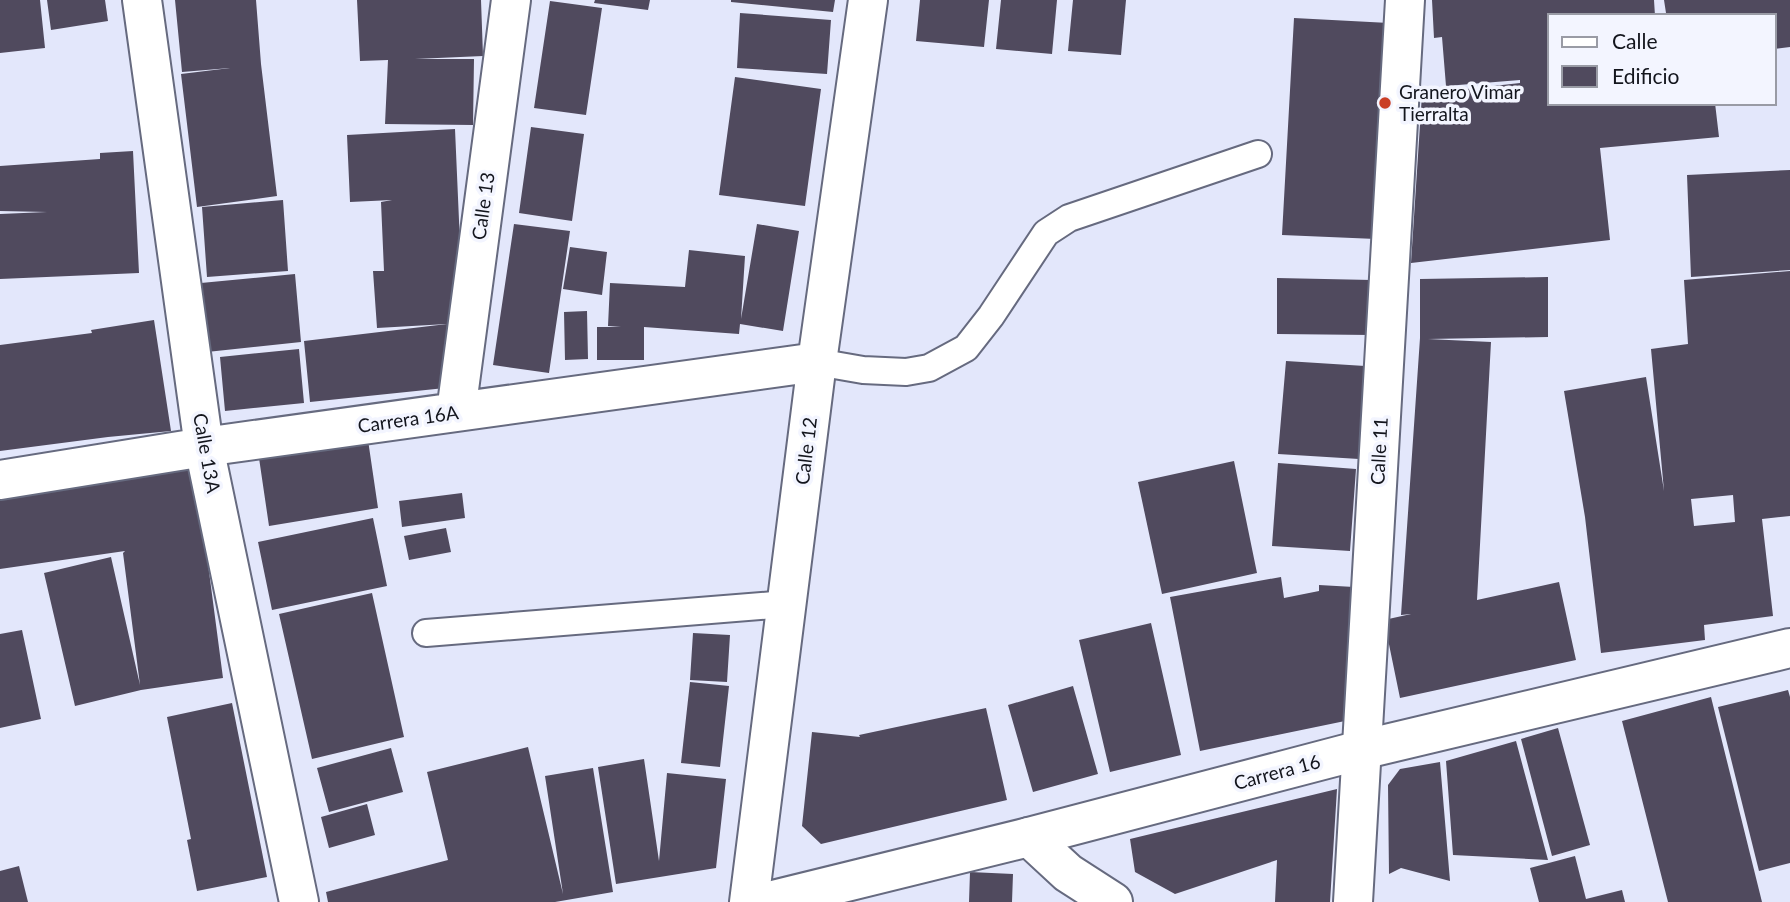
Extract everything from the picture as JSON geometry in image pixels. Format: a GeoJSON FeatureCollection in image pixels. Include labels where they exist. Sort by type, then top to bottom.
{"type":"FeatureCollection","features":[{"type":"Feature","properties":{"kind":"street","name":"Calle 13A"},"geometry":{"type":"LineString","coordinates":[[142,0],[204,447],[299,902]]}},
{"type":"Feature","properties":{"kind":"street","name":"Calle 13"},"geometry":{"type":"LineString","coordinates":[[456,412],[511,0]]}},
{"type":"Feature","properties":{"kind":"street","name":"Calle 12"},"geometry":{"type":"LineString","coordinates":[[749,902],[817,362],[868,0]]}},
{"type":"Feature","properties":{"kind":"street","name":"Calle 11"},"geometry":{"type":"LineString","coordinates":[[1353,902],[1405,0]]}},
{"type":"Feature","properties":{"kind":"street","name":"Carrera 16A"},"geometry":{"type":"LineString","coordinates":[[0,480],[204,447],[817,362]]}},
{"type":"Feature","properties":{"kind":"street","name":"Carrera 16"},"geometry":{"type":"LineString","coordinates":[[765,902],[1361,750],[1790,648]]}},
{"type":"Feature","properties":{"kind":"street"},"geometry":{"type":"LineString","coordinates":[[1029,836],[1068,873],[1113,902]]}},
{"type":"Feature","properties":{"kind":"lane"},"geometry":{"type":"LineString","coordinates":[[817,362],[863,370],[906,372],[929,368],[966,348],[991,316],[1046,233],[1058,225],[1069,218],[1258,155]]}},
{"type":"Feature","properties":{"kind":"lane"},"geometry":{"type":"LineString","coordinates":[[426,633],[786,604]]}},
{"type":"Feature","properties":{"kind":"building"},"geometry":{"type":"Polygon","coordinates":[[[0,0],[40,0],[45,48],[0,53],[0,0]]]}},
{"type":"Feature","properties":{"kind":"building"},"geometry":{"type":"Polygon","coordinates":[[[47,0],[105,0],[108,21],[51,30],[47,0]]]}},
{"type":"Feature","properties":{"kind":"building"},"geometry":{"type":"Polygon","coordinates":[[[175,0],[256,0],[277,196],[197,207],[181,74],[230,68],[182,72],[175,0]]]}},
{"type":"Feature","properties":{"kind":"building"},"geometry":{"type":"Polygon","coordinates":[[[357,0],[481,0],[483,56],[415,59],[474,59],[473,125],[385,124],[388,60],[360,61],[357,0]]]}},
{"type":"Feature","properties":{"kind":"building"},"geometry":{"type":"Polygon","coordinates":[[[595,0],[650,0],[648,10],[594,3],[595,0]]]}},
{"type":"Feature","properties":{"kind":"building"},"geometry":{"type":"Polygon","coordinates":[[[731,0],[835,0],[833,12],[731,0]]]}},
{"type":"Feature","properties":{"kind":"building"},"geometry":{"type":"Polygon","coordinates":[[[920,0],[989,0],[984,47],[916,41],[920,0]]]}},
{"type":"Feature","properties":{"kind":"building"},"geometry":{"type":"Polygon","coordinates":[[[1001,0],[1057,0],[1052,54],[996,49],[1001,0]]]}},
{"type":"Feature","properties":{"kind":"building"},"geometry":{"type":"Polygon","coordinates":[[[1073,0],[1126,0],[1121,55],[1068,51],[1073,0]]]}},
{"type":"Feature","properties":{"kind":"building"},"geometry":{"type":"Polygon","coordinates":[[[1432,0],[1654,0],[1655,14],[1548,14],[1548,105],[1715,105],[1719,137],[1600,148],[1610,240],[1411,263],[1422,94],[1520,83],[1520,80],[1446,86],[1442,37],[1434,38],[1432,0]]]}},
{"type":"Feature","properties":{"kind":"building"},"geometry":{"type":"Polygon","coordinates":[[[1664,0],[1790,0],[1790,47],[1776,49],[1776,14],[1661,14],[1666,13],[1664,0]]]}},
{"type":"Feature","properties":{"kind":"building"},"geometry":{"type":"Polygon","coordinates":[[[550,1],[602,8],[586,115],[534,108],[550,1]]]}},
{"type":"Feature","properties":{"kind":"building"},"geometry":{"type":"Polygon","coordinates":[[[740,13],[831,20],[827,74],[737,68],[740,13]]]}},
{"type":"Feature","properties":{"kind":"building"},"geometry":{"type":"Polygon","coordinates":[[[1294,18],[1389,23],[1376,239],[1282,235],[1294,18]]]}},
{"type":"Feature","properties":{"kind":"building"},"geometry":{"type":"Polygon","coordinates":[[[735,77],[821,89],[805,206],[719,195],[735,77]]]}},
{"type":"Feature","properties":{"kind":"building"},"geometry":{"type":"Polygon","coordinates":[[[531,127],[584,134],[572,221],[519,213],[531,127]]]}},
{"type":"Feature","properties":{"kind":"building"},"geometry":{"type":"Polygon","coordinates":[[[455,129],[461,266],[456,266],[459,323],[445,388],[310,402],[304,341],[447,324],[377,328],[373,271],[384,271],[381,202],[392,200],[350,202],[347,135],[455,129]]]}},
{"type":"Feature","properties":{"kind":"building"},"geometry":{"type":"Polygon","coordinates":[[[133,151],[139,273],[0,279],[0,214],[47,212],[0,211],[0,166],[100,159],[100,153],[133,151]]]}},
{"type":"Feature","properties":{"kind":"building"},"geometry":{"type":"Polygon","coordinates":[[[1790,170],[1790,270],[1691,277],[1687,175],[1790,170]]]}},
{"type":"Feature","properties":{"kind":"building"},"geometry":{"type":"Polygon","coordinates":[[[283,200],[288,271],[207,277],[202,207],[283,200]]]}},
{"type":"Feature","properties":{"kind":"building"},"geometry":{"type":"Polygon","coordinates":[[[514,224],[570,231],[549,373],[493,365],[514,224]]]}},
{"type":"Feature","properties":{"kind":"building"},"geometry":{"type":"Polygon","coordinates":[[[757,224],[799,231],[783,331],[740,324],[739,334],[644,327],[644,360],[597,360],[597,327],[621,327],[608,326],[610,283],[685,287],[689,250],[745,256],[741,319],[757,224]]]}},
{"type":"Feature","properties":{"kind":"building"},"geometry":{"type":"Polygon","coordinates":[[[570,247],[607,252],[602,295],[563,289],[570,247]]]}},
{"type":"Feature","properties":{"kind":"building"},"geometry":{"type":"Polygon","coordinates":[[[1790,271],[1790,516],[1762,519],[1773,616],[1704,625],[1705,640],[1601,653],[1585,517],[1564,391],[1646,377],[1664,491],[1651,349],[1688,344],[1684,280],[1790,271]],[[1733,495],[1691,499],[1694,526],[1735,522],[1733,495]]]}},
{"type":"Feature","properties":{"kind":"building"},"geometry":{"type":"Polygon","coordinates":[[[295,274],[301,342],[207,352],[201,283],[295,274]]]}},
{"type":"Feature","properties":{"kind":"building"},"geometry":{"type":"Polygon","coordinates":[[[1548,277],[1548,337],[1428,339],[1491,342],[1477,600],[1559,582],[1576,660],[1400,698],[1384,620],[1411,614],[1401,615],[1420,338],[1420,279],[1548,277]]]}},
{"type":"Feature","properties":{"kind":"building"},"geometry":{"type":"Polygon","coordinates":[[[1277,278],[1372,280],[1371,335],[1277,334],[1277,278]]]}},
{"type":"Feature","properties":{"kind":"building"},"geometry":{"type":"Polygon","coordinates":[[[587,311],[588,359],[565,360],[564,312],[587,311]]]}},
{"type":"Feature","properties":{"kind":"building"},"geometry":{"type":"Polygon","coordinates":[[[154,320],[171,431],[0,451],[0,345],[92,333],[91,330],[154,320]]]}},
{"type":"Feature","properties":{"kind":"building"},"geometry":{"type":"Polygon","coordinates":[[[299,349],[304,403],[225,411],[220,357],[299,349]]]}},
{"type":"Feature","properties":{"kind":"building"},"geometry":{"type":"Polygon","coordinates":[[[1286,361],[1365,366],[1359,459],[1278,454],[1286,361]]]}},
{"type":"Feature","properties":{"kind":"building"},"geometry":{"type":"Polygon","coordinates":[[[368,440],[378,508],[269,526],[259,458],[368,440]]]}},
{"type":"Feature","properties":{"kind":"building"},"geometry":{"type":"Polygon","coordinates":[[[1234,461],[1257,573],[1162,594],[1138,482],[1234,461]]]}},
{"type":"Feature","properties":{"kind":"building"},"geometry":{"type":"Polygon","coordinates":[[[1278,463],[1356,469],[1350,551],[1272,546],[1278,463]]]}},
{"type":"Feature","properties":{"kind":"building"},"geometry":{"type":"Polygon","coordinates":[[[195,465],[223,678],[141,690],[75,706],[44,573],[111,557],[140,685],[123,553],[125,551],[0,569],[0,491],[195,465]]]}},
{"type":"Feature","properties":{"kind":"building"},"geometry":{"type":"Polygon","coordinates":[[[462,493],[465,518],[402,527],[399,501],[462,493]]]}},
{"type":"Feature","properties":{"kind":"building"},"geometry":{"type":"Polygon","coordinates":[[[373,518],[387,586],[272,610],[258,542],[373,518]]]}},
{"type":"Feature","properties":{"kind":"building"},"geometry":{"type":"Polygon","coordinates":[[[446,528],[451,552],[409,560],[404,536],[446,528]]]}},
{"type":"Feature","properties":{"kind":"building"},"geometry":{"type":"Polygon","coordinates":[[[1281,577],[1284,598],[1319,591],[1319,585],[1354,587],[1345,721],[1200,751],[1170,597],[1281,577]]]}},
{"type":"Feature","properties":{"kind":"building"},"geometry":{"type":"Polygon","coordinates":[[[372,593],[404,737],[312,759],[279,614],[372,593]]]}},
{"type":"Feature","properties":{"kind":"building"},"geometry":{"type":"Polygon","coordinates":[[[1151,623],[1181,755],[1110,772],[1079,640],[1151,623]]]}},
{"type":"Feature","properties":{"kind":"building"},"geometry":{"type":"Polygon","coordinates":[[[22,630],[41,719],[0,728],[0,634],[22,630]]]}},
{"type":"Feature","properties":{"kind":"building"},"geometry":{"type":"Polygon","coordinates":[[[693,633],[730,635],[727,682],[690,680],[693,633]]]}},
{"type":"Feature","properties":{"kind":"building"},"geometry":{"type":"Polygon","coordinates":[[[690,682],[729,686],[720,767],[681,763],[690,682]]]}},
{"type":"Feature","properties":{"kind":"building"},"geometry":{"type":"Polygon","coordinates":[[[1073,686],[1098,774],[1033,792],[1008,705],[1073,686]]]}},
{"type":"Feature","properties":{"kind":"building"},"geometry":{"type":"Polygon","coordinates":[[[1788,690],[1790,863],[1759,871],[1718,707],[1788,690]]]}},
{"type":"Feature","properties":{"kind":"building"},"geometry":{"type":"Polygon","coordinates":[[[1711,697],[1762,902],[1668,902],[1622,721],[1711,697]]]}},
{"type":"Feature","properties":{"kind":"building"},"geometry":{"type":"Polygon","coordinates":[[[232,703],[267,877],[197,891],[187,840],[191,839],[167,717],[232,703]]]}},
{"type":"Feature","properties":{"kind":"building"},"geometry":{"type":"Polygon","coordinates":[[[986,708],[1007,800],[821,844],[802,826],[812,732],[860,737],[859,735],[986,708]]]}},
{"type":"Feature","properties":{"kind":"building"},"geometry":{"type":"Polygon","coordinates":[[[1558,728],[1590,845],[1552,856],[1521,739],[1558,728]]]}},
{"type":"Feature","properties":{"kind":"building"},"geometry":{"type":"Polygon","coordinates":[[[1516,741],[1548,860],[1453,855],[1446,761],[1516,741]]]}},
{"type":"Feature","properties":{"kind":"building"},"geometry":{"type":"Polygon","coordinates":[[[528,747],[563,894],[545,776],[593,768],[613,892],[555,902],[328,902],[326,892],[448,860],[427,772],[528,747]]]}},
{"type":"Feature","properties":{"kind":"building"},"geometry":{"type":"Polygon","coordinates":[[[391,748],[403,792],[329,812],[317,768],[391,748]]]}},
{"type":"Feature","properties":{"kind":"building"},"geometry":{"type":"Polygon","coordinates":[[[644,759],[659,861],[667,773],[726,779],[716,868],[616,884],[598,767],[644,759]]]}},
{"type":"Feature","properties":{"kind":"building"},"geometry":{"type":"Polygon","coordinates":[[[1440,762],[1450,881],[1401,868],[1389,874],[1388,785],[1400,769],[1440,762]]]}},
{"type":"Feature","properties":{"kind":"building"},"geometry":{"type":"Polygon","coordinates":[[[1337,789],[1330,902],[1275,902],[1277,860],[1175,894],[1135,872],[1130,839],[1337,789]]]}},
{"type":"Feature","properties":{"kind":"building"},"geometry":{"type":"Polygon","coordinates":[[[367,804],[375,835],[329,848],[321,817],[367,804]]]}},
{"type":"Feature","properties":{"kind":"building"},"geometry":{"type":"Polygon","coordinates":[[[1575,856],[1586,899],[1622,890],[1625,902],[1539,902],[1530,868],[1575,856]]]}},
{"type":"Feature","properties":{"kind":"building"},"geometry":{"type":"Polygon","coordinates":[[[19,866],[28,902],[0,902],[0,871],[19,866]]]}},
{"type":"Feature","properties":{"kind":"building"},"geometry":{"type":"Polygon","coordinates":[[[970,872],[1013,874],[1012,902],[969,902],[970,872]]]}},
{"type":"Feature","properties":{"kind":"place","name":"Granero Vimar Tierralta"},"geometry":{"type":"Point","coordinates":[1385,103]}}]}
